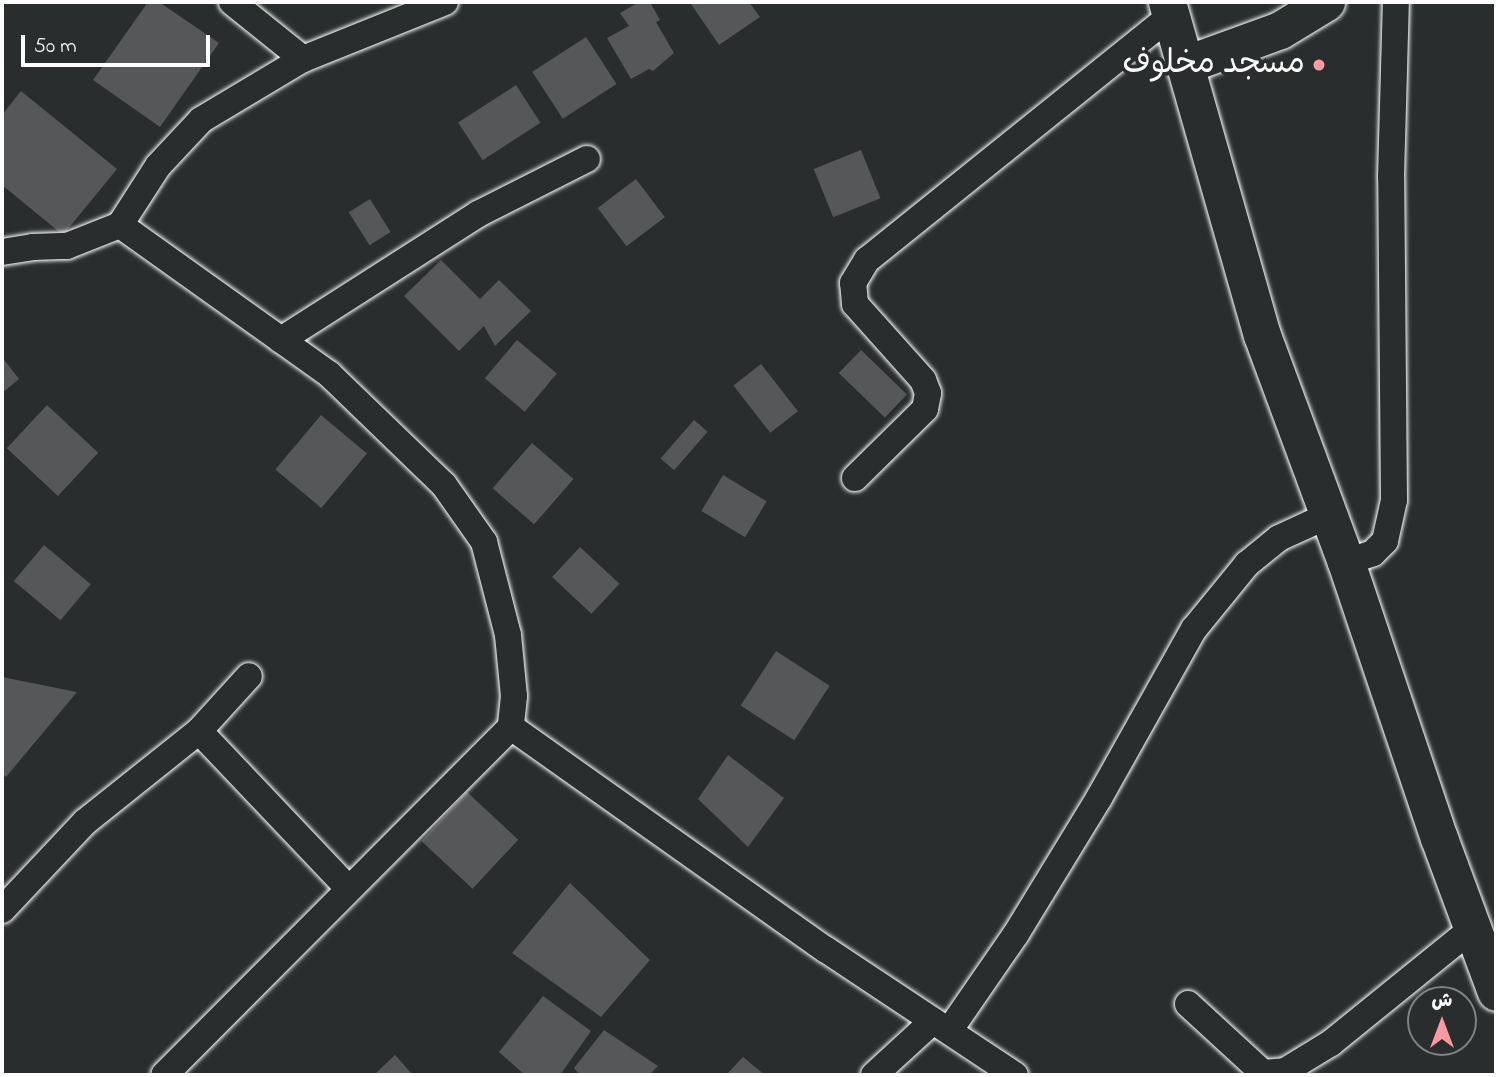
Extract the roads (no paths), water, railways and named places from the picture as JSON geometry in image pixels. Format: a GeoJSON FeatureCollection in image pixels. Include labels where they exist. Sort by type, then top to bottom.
{"type":"FeatureCollection","features":[{"type":"Feature","properties":{"kind":"main road"},"geometry":{"type":"LineString","coordinates":[[1184,65],[1280,30],[1326,2]]}},
{"type":"Feature","properties":{"kind":"main road"},"geometry":{"type":"LineString","coordinates":[[1169,9],[1262,335],[1346,562],[1382,676],[1496,992]]}},
{"type":"Feature","properties":{"kind":"street"},"geometry":{"type":"LineString","coordinates":[[232,2],[303,59]]}},
{"type":"Feature","properties":{"kind":"street"},"geometry":{"type":"LineString","coordinates":[[2,252],[33,247],[67,246],[120,225],[158,166],[201,120],[303,59],[445,2]]}},
{"type":"Feature","properties":{"kind":"street"},"geometry":{"type":"LineString","coordinates":[[1346,562],[1373,553],[1385,541],[1394,500],[1391,177],[1396,2]]}},
{"type":"Feature","properties":{"kind":"street"},"geometry":{"type":"LineString","coordinates":[[855,478],[925,409],[928,393],[923,380],[855,304],[853,283],[867,260],[1169,9]]}},
{"type":"Feature","properties":{"kind":"street"},"geometry":{"type":"LineString","coordinates":[[281,340],[478,214],[587,159]]}},
{"type":"Feature","properties":{"kind":"street"},"geometry":{"type":"LineString","coordinates":[[120,225],[329,374],[444,485],[484,542],[508,635],[514,695],[511,727],[164,1075]]}},
{"type":"Feature","properties":{"kind":"street"},"geometry":{"type":"LineString","coordinates":[[874,1075],[941,1026],[1016,933],[1092,809],[1194,629],[1247,564],[1279,538],[1327,516]]}},
{"type":"Feature","properties":{"kind":"street"},"geometry":{"type":"LineString","coordinates":[[2,910],[85,822],[199,732],[249,676]]}},
{"type":"Feature","properties":{"kind":"street"},"geometry":{"type":"LineString","coordinates":[[511,727],[791,926],[1015,1075]]}},
{"type":"Feature","properties":{"kind":"street"},"geometry":{"type":"LineString","coordinates":[[199,732],[349,889]]}},
{"type":"Feature","properties":{"kind":"street"},"geometry":{"type":"LineString","coordinates":[[1188,1004],[1263,1073],[1285,1071],[1331,1043],[1472,928]]}},
{"type":"Feature","properties":{"kind":"place","name":"مسجد مخلوف"},"geometry":{"type":"Point","coordinates":[1319,65]}}]}
